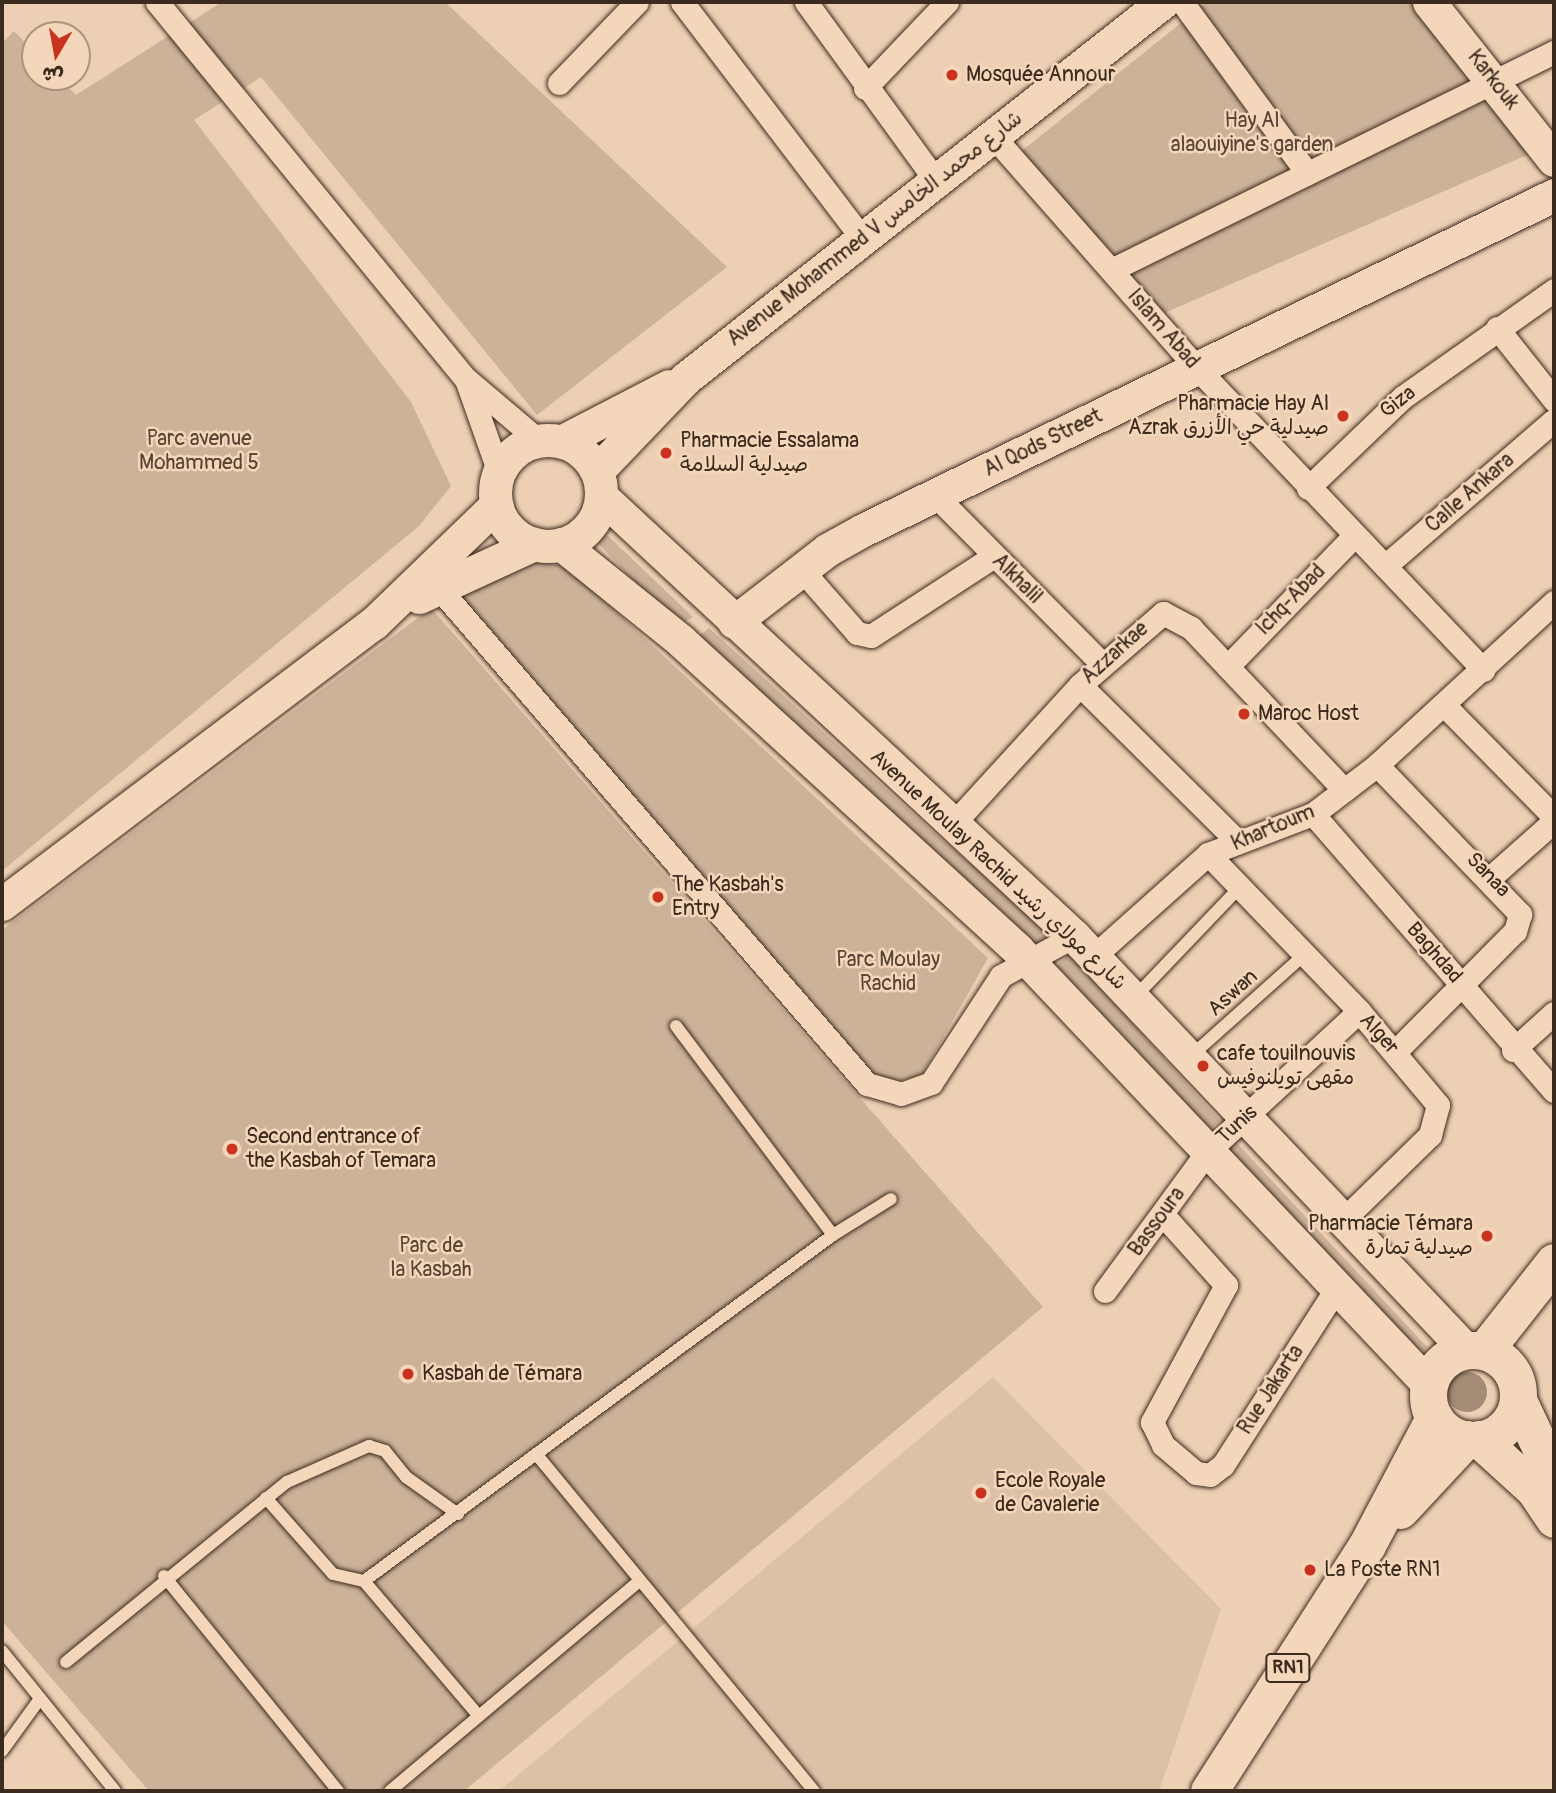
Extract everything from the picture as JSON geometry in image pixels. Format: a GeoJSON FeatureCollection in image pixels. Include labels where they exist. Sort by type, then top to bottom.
{"type":"FeatureCollection","features":[{"type":"Feature","properties":{"kind":"main road","name":"Avenue Mohammed V شارع محمد الخامس"},"geometry":{"type":"LineString","coordinates":[[686,379],[1163,2]]}},
{"type":"Feature","properties":{"kind":"main road","name":"Karkouk"},"geometry":{"type":"LineString","coordinates":[[1429,2],[1554,160]]}},
{"type":"Feature","properties":{"kind":"main road","name":"Al Qods Street"},"geometry":{"type":"LineString","coordinates":[[681,641],[801,569],[935,495],[1195,366],[1554,195]]}},
{"type":"Feature","properties":{"kind":"main road"},"geometry":{"type":"LineString","coordinates":[[374,623],[498,489],[521,446],[550,441],[686,379]]}},
{"type":"Feature","properties":{"kind":"main road"},"geometry":{"type":"LineString","coordinates":[[2,904],[374,623],[437,586],[548,544],[593,522],[599,484],[686,379]]}},
{"type":"Feature","properties":{"kind":"main road"},"geometry":{"type":"LineString","coordinates":[[550,441],[599,484]]}},
{"type":"Feature","properties":{"kind":"main road","name":"Avenue Moulay Rachid شارع مولاي رشيد"},"geometry":{"type":"LineString","coordinates":[[599,484],[726,615],[1084,946],[1341,1222],[1475,1351]]}},
{"type":"Feature","properties":{"kind":"main road"},"geometry":{"type":"LineString","coordinates":[[498,489],[511,531],[548,544],[681,641],[1026,959],[1336,1289],[1432,1401],[1534,1489],[1554,1519]]}},
{"type":"Feature","properties":{"kind":"main road","name":"RN1"},"geometry":{"type":"LineString","coordinates":[[1210,1791],[1367,1545],[1432,1401],[1442,1362],[1475,1351],[1551,1268]]}},
{"type":"Feature","properties":{"kind":"main road","name":"RN1"},"geometry":{"type":"LineString","coordinates":[[1367,1545],[1473,1439],[1506,1426],[1551,1268]]}},
{"type":"Feature","properties":{"kind":"main road"},"geometry":{"type":"LineString","coordinates":[[1475,1351],[1516,1387],[1554,1477]]}},
{"type":"Feature","properties":{"kind":"street"},"geometry":{"type":"LineString","coordinates":[[157,2],[466,379],[550,441]]}},
{"type":"Feature","properties":{"kind":"street"},"geometry":{"type":"LineString","coordinates":[[559,83],[637,2]]}},
{"type":"Feature","properties":{"kind":"street"},"geometry":{"type":"LineString","coordinates":[[682,2],[862,238]]}},
{"type":"Feature","properties":{"kind":"street"},"geometry":{"type":"LineString","coordinates":[[806,2],[936,181]]}},
{"type":"Feature","properties":{"kind":"street"},"geometry":{"type":"LineString","coordinates":[[866,88],[947,2]]}},
{"type":"Feature","properties":{"kind":"street"},"geometry":{"type":"LineString","coordinates":[[1182,2],[1307,173]]}},
{"type":"Feature","properties":{"kind":"street"},"geometry":{"type":"LineString","coordinates":[[1111,270],[1554,52]]}},
{"type":"Feature","properties":{"kind":"street","name":"Islam Abad"},"geometry":{"type":"LineString","coordinates":[[993,136],[1195,366],[1483,670]]}},
{"type":"Feature","properties":{"kind":"street","name":"Giza"},"geometry":{"type":"LineString","coordinates":[[1308,488],[1372,423],[1497,328],[1554,290]]}},
{"type":"Feature","properties":{"kind":"street"},"geometry":{"type":"LineString","coordinates":[[1497,328],[1554,400]]}},
{"type":"Feature","properties":{"kind":"street"},"geometry":{"type":"LineString","coordinates":[[466,379],[498,489]]}},
{"type":"Feature","properties":{"kind":"street","name":"Calle Ankara"},"geometry":{"type":"LineString","coordinates":[[1385,566],[1554,420]]}},
{"type":"Feature","properties":{"kind":"street","name":"Alkhalil"},"geometry":{"type":"LineString","coordinates":[[935,495],[1101,663]]}},
{"type":"Feature","properties":{"kind":"street","name":"Ichq-Abad"},"geometry":{"type":"LineString","coordinates":[[1228,666],[1355,535]]}},
{"type":"Feature","properties":{"kind":"street"},"geometry":{"type":"LineString","coordinates":[[801,569],[857,632],[871,636],[994,556]]}},
{"type":"Feature","properties":{"kind":"street","name":"Khartoum"},"geometry":{"type":"LineString","coordinates":[[437,586],[867,1084],[901,1094],[931,1083],[1001,976],[1026,959],[1084,946],[1208,854],[1313,814],[1377,765],[1554,603]]}},
{"type":"Feature","properties":{"kind":"street","name":"Azzarkae"},"geometry":{"type":"LineString","coordinates":[[953,824],[1101,663],[1163,612],[1178,617],[1228,666],[1344,790]]}},
{"type":"Feature","properties":{"kind":"street"},"geometry":{"type":"LineString","coordinates":[[1080,685],[1238,842]]}},
{"type":"Feature","properties":{"kind":"street"},"geometry":{"type":"LineString","coordinates":[[1445,705],[1554,819],[1491,877]]}},
{"type":"Feature","properties":{"kind":"street","name":"Sanaa"},"geometry":{"type":"LineString","coordinates":[[1377,765],[1514,902],[1520,921],[1395,1052]]}},
{"type":"Feature","properties":{"kind":"street","name":"Baghdad"},"geometry":{"type":"LineString","coordinates":[[1313,814],[1461,984],[1513,1050],[1554,1091]]}},
{"type":"Feature","properties":{"kind":"street","name":"Alger"},"geometry":{"type":"LineString","coordinates":[[1208,854],[1303,956],[1359,1011],[1433,1096],[1438,1117],[1430,1135],[1341,1222]]}},
{"type":"Feature","properties":{"kind":"street","name":"Tunis"},"geometry":{"type":"LineString","coordinates":[[1207,1152],[1359,1011]]}},
{"type":"Feature","properties":{"kind":"street"},"geometry":{"type":"LineString","coordinates":[[1513,1050],[1554,1013]]}},
{"type":"Feature","properties":{"kind":"street","name":"Bassoura"},"geometry":{"type":"LineString","coordinates":[[1105,1291],[1164,1216],[1207,1152]]}},
{"type":"Feature","properties":{"kind":"street","name":"Rue Jakarta"},"geometry":{"type":"LineString","coordinates":[[1164,1216],[1226,1285],[1152,1422],[1163,1445],[1196,1473],[1210,1475],[1223,1465],[1336,1289]]}},
{"type":"Feature","properties":{"kind":"lane"},"geometry":{"type":"LineString","coordinates":[[1133,999],[1240,888]]}},
{"type":"Feature","properties":{"kind":"lane","name":"Aswan"},"geometry":{"type":"LineString","coordinates":[[1188,1058],[1303,956]]}},
{"type":"Feature","properties":{"kind":"lane"},"geometry":{"type":"LineString","coordinates":[[676,1026],[833,1235]]}},
{"type":"Feature","properties":{"kind":"lane"},"geometry":{"type":"LineString","coordinates":[[364,1581],[833,1235],[891,1199]]}},
{"type":"Feature","properties":{"kind":"lane"},"geometry":{"type":"LineString","coordinates":[[66,1662],[164,1576],[287,1482],[377,1446],[406,1477],[458,1514]]}},
{"type":"Feature","properties":{"kind":"lane"},"geometry":{"type":"LineString","coordinates":[[537,1455],[637,1583],[814,1791]]}},
{"type":"Feature","properties":{"kind":"lane"},"geometry":{"type":"LineString","coordinates":[[266,1498],[333,1574],[364,1581],[477,1714]]}},
{"type":"Feature","properties":{"kind":"lane"},"geometry":{"type":"LineString","coordinates":[[164,1576],[338,1791]]}},
{"type":"Feature","properties":{"kind":"lane"},"geometry":{"type":"LineString","coordinates":[[390,1791],[477,1714],[637,1583]]}},
{"type":"Feature","properties":{"kind":"lane"},"geometry":{"type":"LineString","coordinates":[[2,1651],[115,1791]]}},
{"type":"Feature","properties":{"kind":"lane"},"geometry":{"type":"LineString","coordinates":[[2,1751],[39,1700]]}},
{"type":"Feature","properties":{"kind":"shaded area"},"geometry":{"type":"Polygon","coordinates":[[[1467,1372],[1475,1373],[1481,1378],[1486,1384],[1486,1400],[1481,1406],[1475,1411],[1467,1412],[1459,1411],[1453,1406],[1448,1400],[1447,1392],[1448,1384],[1453,1378],[1459,1373],[1467,1372]]]}},
{"type":"Feature","properties":{"kind":"shaded area","name":"Ecole Royale de Cavalerie"},"geometry":{"type":"Polygon","coordinates":[[[993,1377],[1221,1609],[1159,1791],[499,1791],[993,1377]]]}},
{"type":"Feature","properties":{"kind":"green space","name":"Parc avenue Mohammed 5"},"geometry":{"type":"Polygon","coordinates":[[[222,2],[445,2],[727,267],[537,415],[261,77],[194,120],[411,402],[451,486],[419,526],[2,871],[2,43],[14,31],[21,38],[21,91],[72,91],[76,95],[82,91],[91,91],[91,85],[222,2]]]}},
{"type":"Feature","properties":{"kind":"green space","name":"Hay Al alaouiyine's garden"},"geometry":{"type":"Polygon","coordinates":[[[1207,2],[1416,2],[1532,153],[1162,314],[1018,154],[1207,2]]]}},
{"type":"Feature","properties":{"kind":"green space"},"geometry":{"type":"Polygon","coordinates":[[[605,533],[693,617],[676,626],[596,541],[605,533]]]}},
{"type":"Feature","properties":{"kind":"green space","name":"Parc Moulay Rachid"},"geometry":{"type":"Polygon","coordinates":[[[504,559],[567,566],[988,958],[922,1075],[883,1085],[449,590],[504,559]]]}},
{"type":"Feature","properties":{"kind":"green space","name":"Parc de la Kasbah"},"geometry":{"type":"Polygon","coordinates":[[[431,608],[1043,1307],[464,1791],[149,1791],[2,1621],[2,930],[431,608]]]}},
{"type":"Feature","properties":{"kind":"green space"},"geometry":{"type":"Polygon","coordinates":[[[709,628],[931,830],[1058,938],[1028,947],[693,641],[709,628]]]}},
{"type":"Feature","properties":{"kind":"green space"},"geometry":{"type":"Polygon","coordinates":[[[1070,954],[1220,1120],[1203,1136],[1053,969],[1070,954]]]}},
{"type":"Feature","properties":{"kind":"green space"},"geometry":{"type":"Polygon","coordinates":[[[1235,1141],[1427,1347],[1412,1362],[1220,1155],[1235,1141]]]}},
{"type":"Feature","properties":{"kind":"place","name":"Mosquée Annour"},"geometry":{"type":"Point","coordinates":[952,75]}},
{"type":"Feature","properties":{"kind":"place","name":"Pharmacie Hay Al Azrak صيدلية حي الأزرق"},"geometry":{"type":"Point","coordinates":[1343,416]}},
{"type":"Feature","properties":{"kind":"place","name":"Pharmacie Essalama صيدلية السلامة"},"geometry":{"type":"Point","coordinates":[666,453]}},
{"type":"Feature","properties":{"kind":"place","name":"Maroc Host"},"geometry":{"type":"Point","coordinates":[1244,714]}},
{"type":"Feature","properties":{"kind":"place","name":"The Kasbah's Entry"},"geometry":{"type":"Point","coordinates":[658,897]}},
{"type":"Feature","properties":{"kind":"place","name":"cafe touilnouvis مقهى تويلنوفيس"},"geometry":{"type":"Point","coordinates":[1203,1066]}},
{"type":"Feature","properties":{"kind":"place","name":"Second entrance of the Kasbah of Temara"},"geometry":{"type":"Point","coordinates":[232,1149]}},
{"type":"Feature","properties":{"kind":"place","name":"Pharmacie Témara صيدلية تمارة"},"geometry":{"type":"Point","coordinates":[1487,1236]}},
{"type":"Feature","properties":{"kind":"place","name":"Kasbah de Témara"},"geometry":{"type":"Point","coordinates":[408,1374]}},
{"type":"Feature","properties":{"kind":"place","name":"Ecole Royale de Cavalerie"},"geometry":{"type":"Point","coordinates":[981,1493]}},
{"type":"Feature","properties":{"kind":"place","name":"La Poste RN1"},"geometry":{"type":"Point","coordinates":[1310,1570]}}]}
